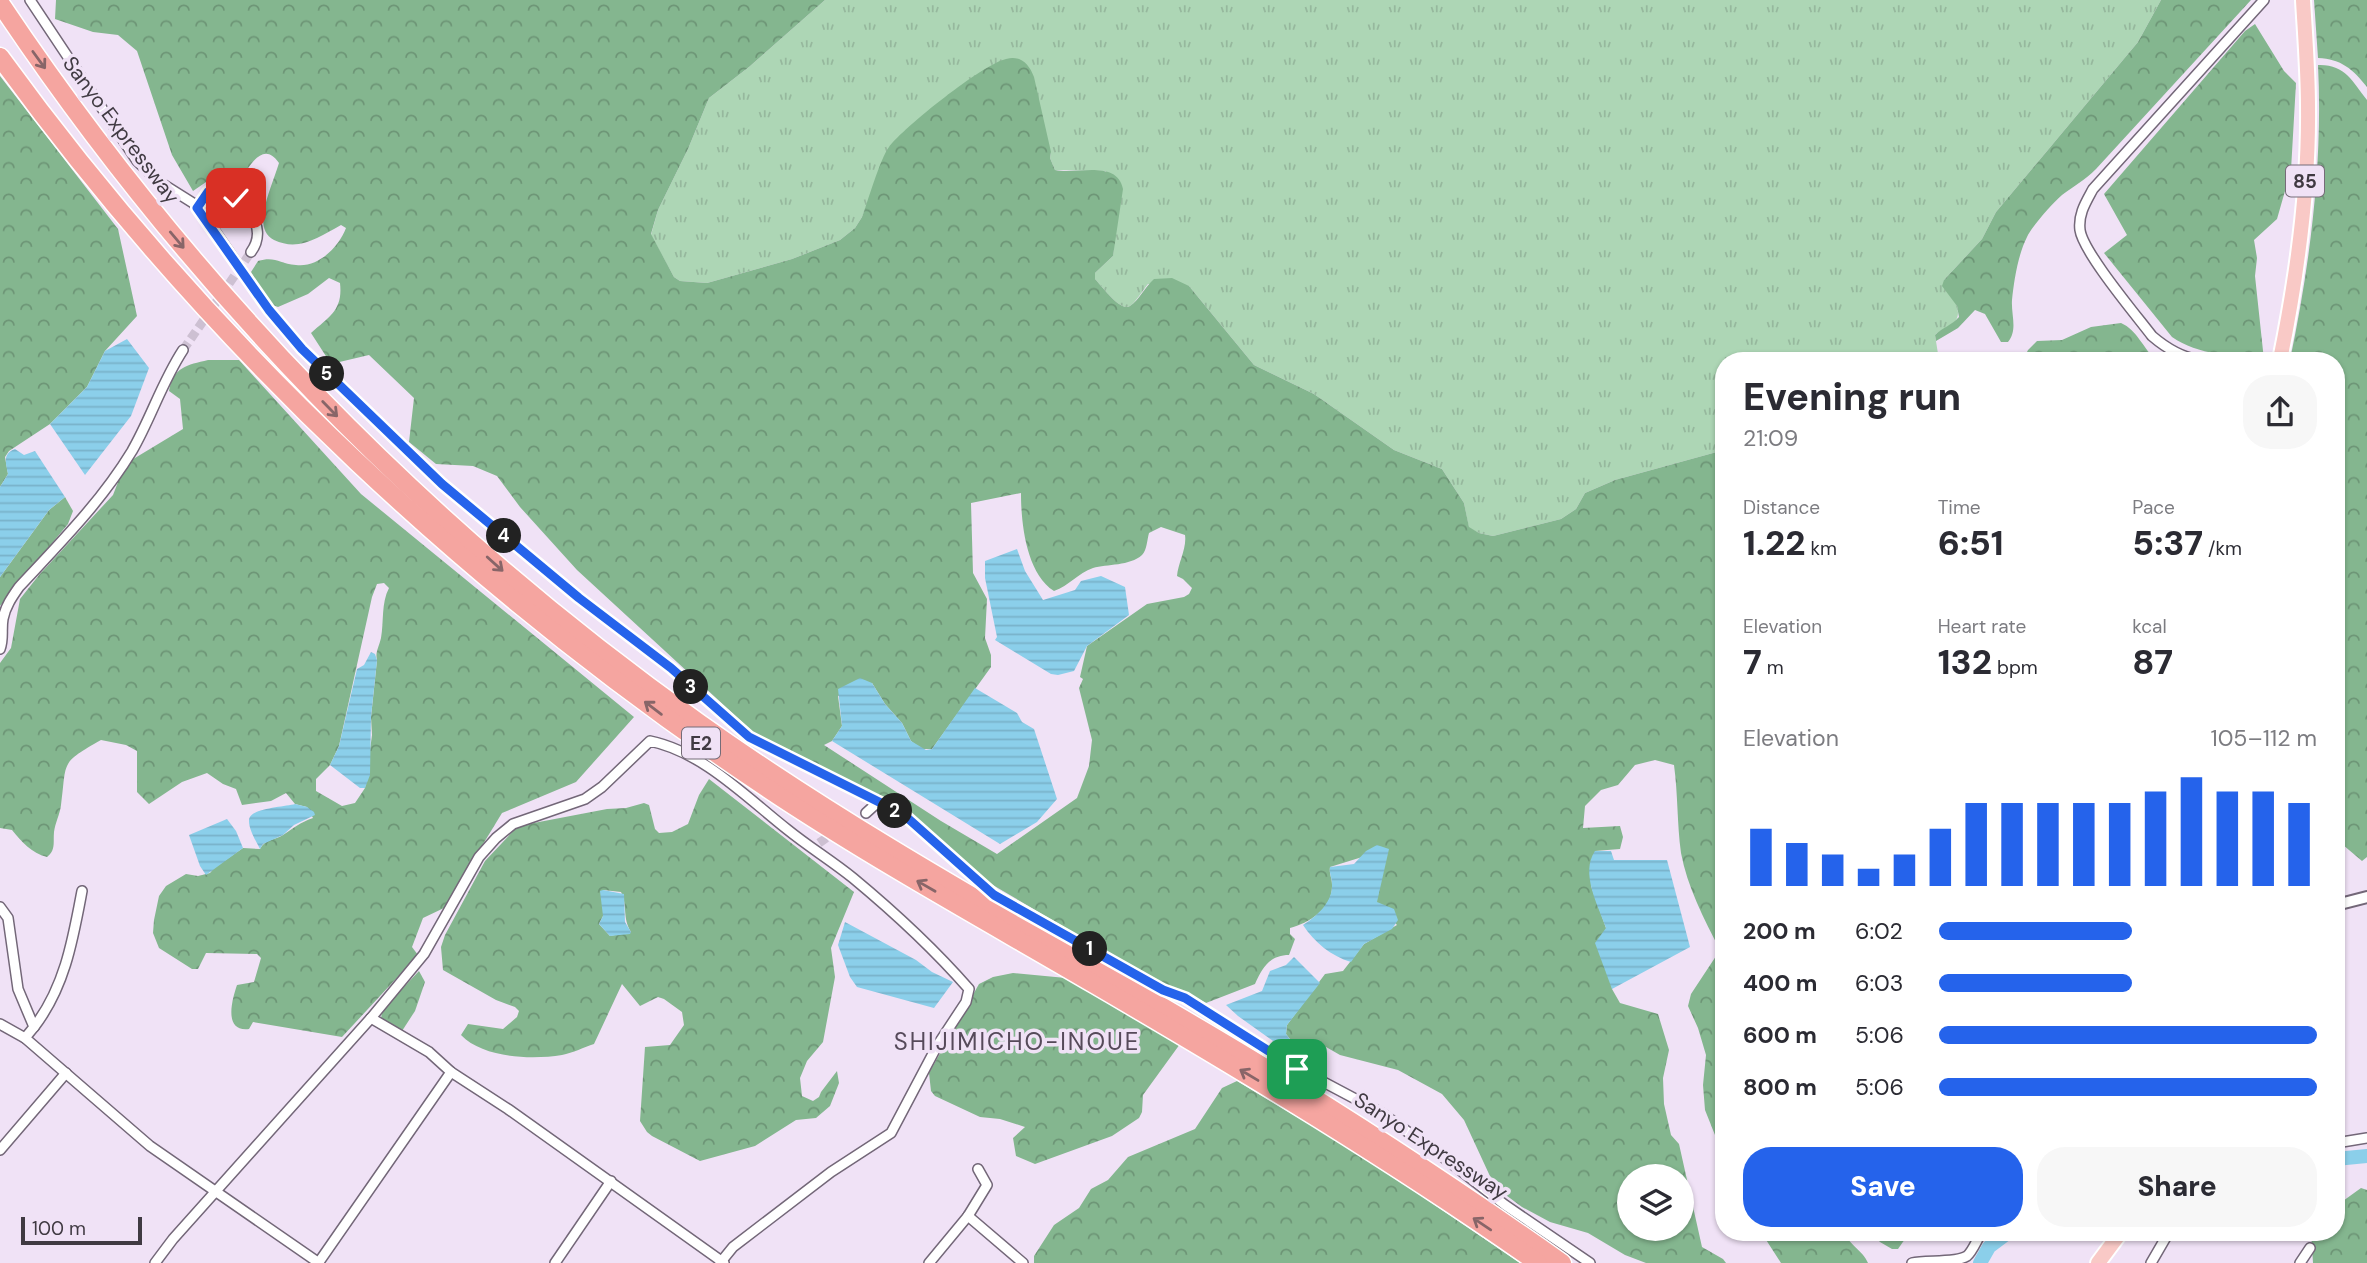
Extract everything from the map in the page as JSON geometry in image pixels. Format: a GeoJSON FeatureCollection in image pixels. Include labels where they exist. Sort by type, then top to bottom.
{"type":"FeatureCollection","features":[{"type":"Feature","properties":{"kind":"highway","name":"Sanyo Expressway"},"geometry":{"type":"LineString","coordinates":[[0,3],[78,115],[143,198],[277,355],[427,503],[531,595],[607,656],[791,786],[891,849],[1306,1092],[1408,1157],[1562,1263]]}},
{"type":"Feature","properties":{"kind":"highway","name":"Sanyo Expressway"},"geometry":{"type":"LineString","coordinates":[[0,57],[122,213],[251,356],[397,499],[490,581],[597,667],[689,735],[794,805],[883,861],[1297,1104],[1399,1168],[1538,1263]]}},
{"type":"Feature","properties":{"kind":"main road","name":"85"},"geometry":{"type":"LineString","coordinates":[[2281,352],[2297,264],[2305,187],[2308,109],[2303,0]]}},
{"type":"Feature","properties":{"kind":"main road"},"geometry":{"type":"LineString","coordinates":[[2098,1263],[2114,1241]]}},
{"type":"Feature","properties":{"kind":"street"},"geometry":{"type":"LineString","coordinates":[[30,0],[137,160],[158,181],[197,208],[269,310],[302,349],[442,484],[579,598],[671,668],[749,737],[903,814],[994,895],[1163,990],[1185,998],[1297,1069],[1380,1112],[1505,1205],[1590,1263]]}},
{"type":"Feature","properties":{"kind":"street"},"geometry":{"type":"LineString","coordinates":[[2174,352],[2164,347],[2152,335],[2087,249],[2080,232],[2081,215],[2093,189],[2263,0]]}},
{"type":"Feature","properties":{"kind":"street"},"geometry":{"type":"LineString","coordinates":[[197,208],[215,187],[228,191],[257,224],[257,241],[251,252]]}},
{"type":"Feature","properties":{"kind":"street"},"geometry":{"type":"LineString","coordinates":[[0,649],[8,603],[19,587],[102,494],[132,451],[165,381],[183,351]]}},
{"type":"Feature","properties":{"kind":"street"},"geometry":{"type":"LineString","coordinates":[[155,1263],[424,954],[479,858],[496,838],[513,824],[585,799],[602,787],[650,741],[670,745],[703,763],[815,845],[933,949],[969,989],[966,1002],[937,1046],[891,1133],[831,1172],[733,1247],[722,1262],[611,1181],[451,1072],[429,1052],[371,1018]]}},
{"type":"Feature","properties":{"kind":"street"},"geometry":{"type":"LineString","coordinates":[[866,813],[877,803]]}},
{"type":"Feature","properties":{"kind":"street"},"geometry":{"type":"LineString","coordinates":[[25,1038],[48,1009],[69,959],[82,891]]}},
{"type":"Feature","properties":{"kind":"street"},"geometry":{"type":"LineString","coordinates":[[2345,903],[2367,897]]}},
{"type":"Feature","properties":{"kind":"street"},"geometry":{"type":"LineString","coordinates":[[0,906],[9,918],[18,989],[34,1027]]}},
{"type":"Feature","properties":{"kind":"street"},"geometry":{"type":"LineString","coordinates":[[0,1024],[25,1038],[150,1146],[319,1263],[451,1072]]}},
{"type":"Feature","properties":{"kind":"street"},"geometry":{"type":"LineString","coordinates":[[0,1150],[66,1073]]}},
{"type":"Feature","properties":{"kind":"street"},"geometry":{"type":"LineString","coordinates":[[2345,1142],[2367,1138]]}},
{"type":"Feature","properties":{"kind":"street"},"geometry":{"type":"LineString","coordinates":[[929,1263],[968,1216],[987,1185],[978,1169]]}},
{"type":"Feature","properties":{"kind":"street"},"geometry":{"type":"LineString","coordinates":[[555,1263],[611,1181]]}},
{"type":"Feature","properties":{"kind":"street"},"geometry":{"type":"LineString","coordinates":[[968,1216],[1023,1263]]}},
{"type":"Feature","properties":{"kind":"street"},"geometry":{"type":"LineString","coordinates":[[1912,1263],[1966,1260],[1977,1241]]}},
{"type":"Feature","properties":{"kind":"street"},"geometry":{"type":"LineString","coordinates":[[2151,1263],[2164,1241]]}},
{"type":"Feature","properties":{"kind":"street"},"geometry":{"type":"LineString","coordinates":[[2300,1263],[2310,1248]]}},
{"type":"Feature","properties":{"kind":"green space"},"geometry":{"type":"Polygon","coordinates":[[[56,0],[825,0],[749,67],[709,98],[658,210],[651,234],[674,277],[680,281],[707,283],[792,259],[840,240],[855,228],[862,217],[882,161],[897,138],[944,97],[980,72],[995,63],[1016,58],[1030,68],[1034,77],[1051,152],[1050,158],[1055,170],[1104,171],[1113,174],[1123,189],[1113,256],[1095,273],[1095,279],[1111,297],[1126,307],[1136,300],[1154,279],[1172,278],[1189,286],[1254,365],[1314,394],[1394,450],[1442,469],[1464,503],[1469,527],[1479,533],[1493,536],[1561,519],[1576,509],[1585,493],[1615,480],[1715,452],[1715,940],[1687,878],[1681,853],[1674,765],[1655,760],[1635,765],[1618,785],[1601,790],[1585,806],[1583,828],[1620,826],[1623,837],[1620,849],[1595,851],[1591,886],[1606,928],[1612,989],[1620,1003],[1658,1014],[1669,1050],[1663,1078],[1664,1104],[1671,1135],[1679,1144],[1683,1164],[1617,1164],[1617,1241],[1694,1241],[1694,1211],[1702,1247],[1726,1263],[1646,1263],[1625,1255],[1588,1233],[1550,1222],[1522,1207],[1495,1187],[1464,1120],[1442,1094],[1398,1070],[1340,1055],[1326,1047],[1314,1048],[1313,1065],[1298,1061],[1297,1048],[1286,1034],[1287,1025],[1325,974],[1343,971],[1364,944],[1397,925],[1376,902],[1388,849],[1330,867],[1332,885],[1329,901],[1312,918],[1290,928],[1290,934],[1295,939],[1289,955],[1272,960],[1255,984],[1206,1003],[1178,989],[1168,988],[991,884],[901,806],[753,732],[577,570],[520,507],[497,476],[473,466],[436,464],[409,442],[414,398],[369,355],[331,364],[311,333],[334,312],[339,300],[340,283],[329,278],[308,294],[278,307],[270,304],[251,272],[258,261],[273,260],[304,265],[320,260],[333,249],[346,228],[341,225],[300,244],[283,243],[270,238],[264,228],[263,215],[279,163],[267,154],[257,158],[239,182],[209,180],[193,191],[172,155],[137,51],[118,35],[93,32],[55,19],[56,0]],[[1021,493],[971,503],[973,573],[987,599],[985,638],[991,655],[991,667],[932,749],[921,749],[911,741],[902,723],[885,704],[872,683],[838,696],[842,726],[832,741],[824,745],[997,854],[1077,798],[1089,766],[1092,740],[1079,688],[1083,679],[1080,677],[1087,646],[1147,604],[1184,597],[1192,588],[1177,576],[1185,535],[1161,527],[1149,533],[1145,550],[1137,559],[1093,568],[1054,591],[1037,572],[1024,532],[1021,493]]]}},
{"type":"Feature","properties":{"kind":"green space"},"geometry":{"type":"Polygon","coordinates":[[[825,0],[2161,0],[2138,42],[1996,212],[1982,239],[1944,280],[1956,304],[1958,316],[1950,326],[1935,335],[1938,352],[1715,352],[1715,452],[1615,480],[1585,493],[1576,509],[1561,519],[1493,536],[1469,528],[1464,503],[1442,469],[1394,450],[1314,394],[1254,365],[1189,286],[1148,284],[1130,306],[1116,302],[1095,279],[1095,273],[1113,256],[1115,234],[1106,171],[1055,170],[1050,158],[1051,152],[889,148],[862,217],[855,228],[840,240],[792,259],[707,283],[680,281],[674,277],[651,235],[658,210],[709,98],[749,67],[825,0]]]}},
{"type":"Feature","properties":{"kind":"green space"},"geometry":{"type":"Polygon","coordinates":[[[2161,0],[2251,0],[2096,169],[2062,195],[2033,227],[2024,244],[2017,268],[2012,300],[2013,327],[2008,342],[2001,342],[1985,314],[1975,310],[1958,328],[1936,341],[1935,335],[1959,317],[1957,306],[1942,286],[1944,280],[1982,239],[1996,212],[2138,42],[2161,0]]]}},
{"type":"Feature","properties":{"kind":"green space"},"geometry":{"type":"Polygon","coordinates":[[[2314,0],[2367,0],[2367,87],[2346,66],[2333,60],[2318,58],[2314,0]]]}},
{"type":"Feature","properties":{"kind":"green space"},"geometry":{"type":"Polygon","coordinates":[[[2255,24],[2284,71],[2296,83],[2291,170],[2277,219],[2254,240],[2263,352],[2210,352],[2193,348],[2172,337],[2104,253],[2127,235],[2104,194],[2245,31],[2255,24]]]}},
{"type":"Feature","properties":{"kind":"green space"},"geometry":{"type":"Polygon","coordinates":[[[2318,65],[2335,67],[2347,75],[2367,100],[2367,857],[2362,861],[2345,847],[2345,352],[2292,352],[2309,251],[2317,177],[2318,65]]]}},
{"type":"Feature","properties":{"kind":"green space"},"geometry":{"type":"Polygon","coordinates":[[[0,76],[118,229],[137,316],[105,351],[87,387],[50,424],[9,451],[5,457],[8,474],[0,487],[0,76]]]}},
{"type":"Feature","properties":{"kind":"green space"},"geometry":{"type":"Polygon","coordinates":[[[2121,323],[2131,330],[2149,352],[2027,352],[2037,341],[2062,340],[2091,327],[2121,323]]]}},
{"type":"Feature","properties":{"kind":"green space"},"geometry":{"type":"Polygon","coordinates":[[[208,360],[239,360],[361,494],[634,717],[576,782],[502,813],[444,908],[423,918],[412,947],[418,955],[342,1037],[253,1022],[249,1029],[235,1026],[231,1014],[237,985],[254,982],[261,958],[257,954],[206,953],[198,969],[192,969],[159,948],[153,933],[159,896],[166,886],[186,874],[198,876],[210,873],[243,848],[260,849],[267,841],[280,837],[313,818],[307,807],[295,804],[286,793],[271,801],[242,805],[236,789],[207,773],[182,782],[149,804],[137,792],[137,751],[126,745],[101,740],[71,760],[65,771],[53,849],[47,857],[32,850],[12,830],[0,828],[0,663],[11,648],[20,599],[113,495],[125,464],[183,429],[180,399],[169,391],[171,383],[182,368],[208,360]],[[384,583],[377,584],[372,597],[339,746],[330,765],[316,779],[316,791],[342,806],[355,803],[365,788],[372,735],[376,654],[389,588],[384,583]]]}},
{"type":"Feature","properties":{"kind":"green space"},"geometry":{"type":"Polygon","coordinates":[[[65,497],[73,511],[68,524],[0,606],[0,577],[49,510],[65,497]]]}},
{"type":"Feature","properties":{"kind":"green space"},"geometry":{"type":"Polygon","coordinates":[[[709,779],[854,892],[831,948],[835,977],[823,1042],[807,1061],[800,1078],[802,1096],[813,1101],[819,1097],[837,1071],[839,1083],[830,1106],[816,1118],[796,1120],[755,1146],[700,1161],[652,1136],[640,1121],[645,1047],[670,1045],[684,1025],[682,1012],[658,997],[640,1006],[622,984],[594,1044],[550,1057],[494,1053],[470,1043],[461,1035],[468,1024],[503,1029],[517,1017],[519,1011],[443,970],[441,947],[485,861],[518,826],[644,803],[649,805],[655,829],[659,833],[672,832],[688,824],[699,795],[709,779]],[[603,890],[603,916],[599,924],[610,936],[631,932],[621,892],[603,890]]]}},
{"type":"Feature","properties":{"kind":"green space"},"geometry":{"type":"Polygon","coordinates":[[[1715,958],[1715,1135],[1705,1110],[1703,1085],[1706,1055],[1688,1006],[1691,994],[1715,958]]]}},
{"type":"Feature","properties":{"kind":"green space"},"geometry":{"type":"Polygon","coordinates":[[[419,971],[425,982],[415,1011],[402,1031],[381,1020],[382,1010],[419,971]]]}},
{"type":"Feature","properties":{"kind":"green space"},"geometry":{"type":"Polygon","coordinates":[[[1013,973],[1066,978],[1180,1044],[1143,1095],[1139,1118],[1112,1136],[1035,1164],[1016,1156],[1013,1138],[1025,1127],[1000,1119],[980,1117],[935,1096],[931,1091],[929,1073],[979,984],[993,977],[1013,973]]]}},
{"type":"Feature","properties":{"kind":"green space"},"geometry":{"type":"Polygon","coordinates":[[[1237,1081],[1364,1157],[1520,1263],[1034,1263],[1034,1256],[1054,1225],[1079,1208],[1091,1189],[1108,1180],[1128,1157],[1195,1129],[1222,1088],[1237,1081]]]}},
{"type":"Feature","properties":{"kind":"green space"},"geometry":{"type":"Polygon","coordinates":[[[2361,1188],[2367,1190],[2367,1263],[2313,1263],[2312,1241],[2345,1241],[2345,1200],[2361,1188]]]}},
{"type":"Feature","properties":{"kind":"green space"},"geometry":{"type":"Polygon","coordinates":[[[1767,1241],[1850,1241],[1868,1263],[1781,1263],[1767,1241]]]}},
{"type":"Feature","properties":{"kind":"green space"},"geometry":{"type":"Polygon","coordinates":[[[1904,1241],[1898,1249],[1892,1249],[1880,1242],[1904,1241]]]}},
{"type":"Feature","properties":{"kind":"water"},"geometry":{"type":"Polygon","coordinates":[[[127,339],[149,368],[131,416],[85,475],[50,424],[87,387],[105,351],[127,339]]]}},
{"type":"Feature","properties":{"kind":"water"},"geometry":{"type":"Polygon","coordinates":[[[15,449],[24,455],[35,451],[65,497],[49,510],[0,577],[0,487],[8,474],[8,453],[15,449]]]}},
{"type":"Feature","properties":{"kind":"water"},"geometry":{"type":"Polygon","coordinates":[[[1017,549],[1025,571],[1043,600],[1075,590],[1081,581],[1101,576],[1125,587],[1129,615],[1087,646],[1074,671],[1051,674],[995,640],[997,637],[985,578],[985,561],[1017,549]]]}},
{"type":"Feature","properties":{"kind":"water"},"geometry":{"type":"Polygon","coordinates":[[[371,652],[377,660],[371,717],[370,775],[365,788],[360,788],[330,765],[339,746],[357,669],[364,665],[371,652]]]}},
{"type":"Feature","properties":{"kind":"water"},"geometry":{"type":"Polygon","coordinates":[[[860,678],[872,683],[885,704],[902,723],[911,741],[926,750],[932,749],[975,688],[1017,713],[1022,722],[1034,729],[1057,799],[1037,822],[1000,844],[832,741],[842,726],[838,689],[860,678]]]}},
{"type":"Feature","properties":{"kind":"water"},"geometry":{"type":"Polygon","coordinates":[[[295,804],[307,807],[315,815],[263,844],[260,849],[250,828],[250,817],[260,811],[295,804]]]}},
{"type":"Feature","properties":{"kind":"water"},"geometry":{"type":"Polygon","coordinates":[[[227,819],[243,848],[206,875],[189,835],[227,819]]]}},
{"type":"Feature","properties":{"kind":"water"},"geometry":{"type":"Polygon","coordinates":[[[1377,845],[1389,849],[1377,902],[1394,909],[1398,920],[1392,929],[1364,944],[1351,962],[1324,948],[1303,925],[1319,913],[1330,897],[1330,867],[1354,864],[1366,851],[1377,845]]]}},
{"type":"Feature","properties":{"kind":"water"},"geometry":{"type":"Polygon","coordinates":[[[1595,851],[1611,851],[1614,860],[1667,860],[1690,947],[1612,989],[1595,943],[1606,928],[1590,879],[1589,869],[1595,851]]]}},
{"type":"Feature","properties":{"kind":"water"},"geometry":{"type":"Polygon","coordinates":[[[600,891],[624,894],[625,922],[630,934],[610,936],[599,924],[603,916],[600,891]]]}},
{"type":"Feature","properties":{"kind":"water"},"geometry":{"type":"Polygon","coordinates":[[[845,922],[953,982],[934,1008],[857,987],[850,977],[838,945],[845,922]]]}},
{"type":"Feature","properties":{"kind":"water"},"geometry":{"type":"Polygon","coordinates":[[[1294,957],[1320,983],[1287,1025],[1286,1034],[1292,1042],[1287,1051],[1226,1005],[1262,991],[1270,971],[1286,965],[1294,957]]]}},
{"type":"Feature","properties":{"kind":"waterway"},"geometry":{"type":"LineString","coordinates":[[2345,1158],[2367,1156]]}},
{"type":"Feature","properties":{"kind":"waterway"},"geometry":{"type":"LineString","coordinates":[[1980,1263],[1989,1247],[1997,1241]]}},
{"type":"Feature","properties":{"kind":"tunnel"},"geometry":{"type":"LineString","coordinates":[[183,350],[251,252]]}},
{"type":"Feature","properties":{"kind":"tunnel"},"geometry":{"type":"LineString","coordinates":[[819,843],[835,832]]}},
{"type":"Feature","properties":{"kind":"district","name":"SHIJIMICHO-INOUE"},"geometry":{"type":"Point","coordinates":[1017,1042]}},
{"type":"Feature","properties":{"kind":"route"},"geometry":{"type":"LineString","coordinates":[[236,198],[228,191],[215,187],[197,208],[269,310],[302,349],[442,484],[579,598],[671,668],[749,737],[903,814],[994,895],[1163,990],[1185,998],[1297,1069]]}}]}
